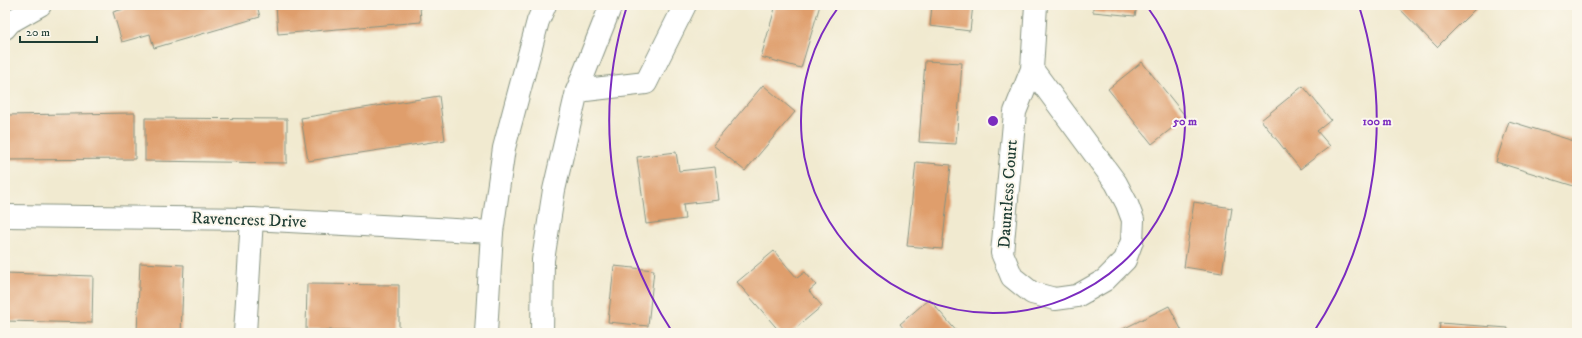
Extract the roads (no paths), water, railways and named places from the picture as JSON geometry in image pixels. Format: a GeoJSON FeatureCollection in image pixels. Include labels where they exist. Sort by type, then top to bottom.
{"type":"FeatureCollection","features":[{"type":"Feature","properties":{"kind":"street"},"geometry":{"type":"LineString","coordinates":[[5,28],[10,22],[40,5]]}},
{"type":"Feature","properties":{"kind":"street"},"geometry":{"type":"LineString","coordinates":[[486,333],[492,232],[504,148],[538,21],[545,5]]}},
{"type":"Feature","properties":{"kind":"street"},"geometry":{"type":"LineString","coordinates":[[542,333],[543,260],[554,190],[577,91],[611,5]]}},
{"type":"Feature","properties":{"kind":"street"},"geometry":{"type":"LineString","coordinates":[[577,91],[646,83],[685,5]]}},
{"type":"Feature","properties":{"kind":"street","name":"Dauntless Court"},"geometry":{"type":"LineString","coordinates":[[1032,69],[1116,183],[1127,204],[1133,220],[1132,241],[1125,260],[1105,280],[1077,296],[1055,299],[1032,293],[1012,278],[1002,253],[1015,112],[1032,69],[1036,5]]}},
{"type":"Feature","properties":{"kind":"street","name":"Ravencrest Drive"},"geometry":{"type":"LineString","coordinates":[[5,216],[252,219],[492,232]]}},
{"type":"Feature","properties":{"kind":"street"},"geometry":{"type":"LineString","coordinates":[[245,333],[252,219]]}}]}
